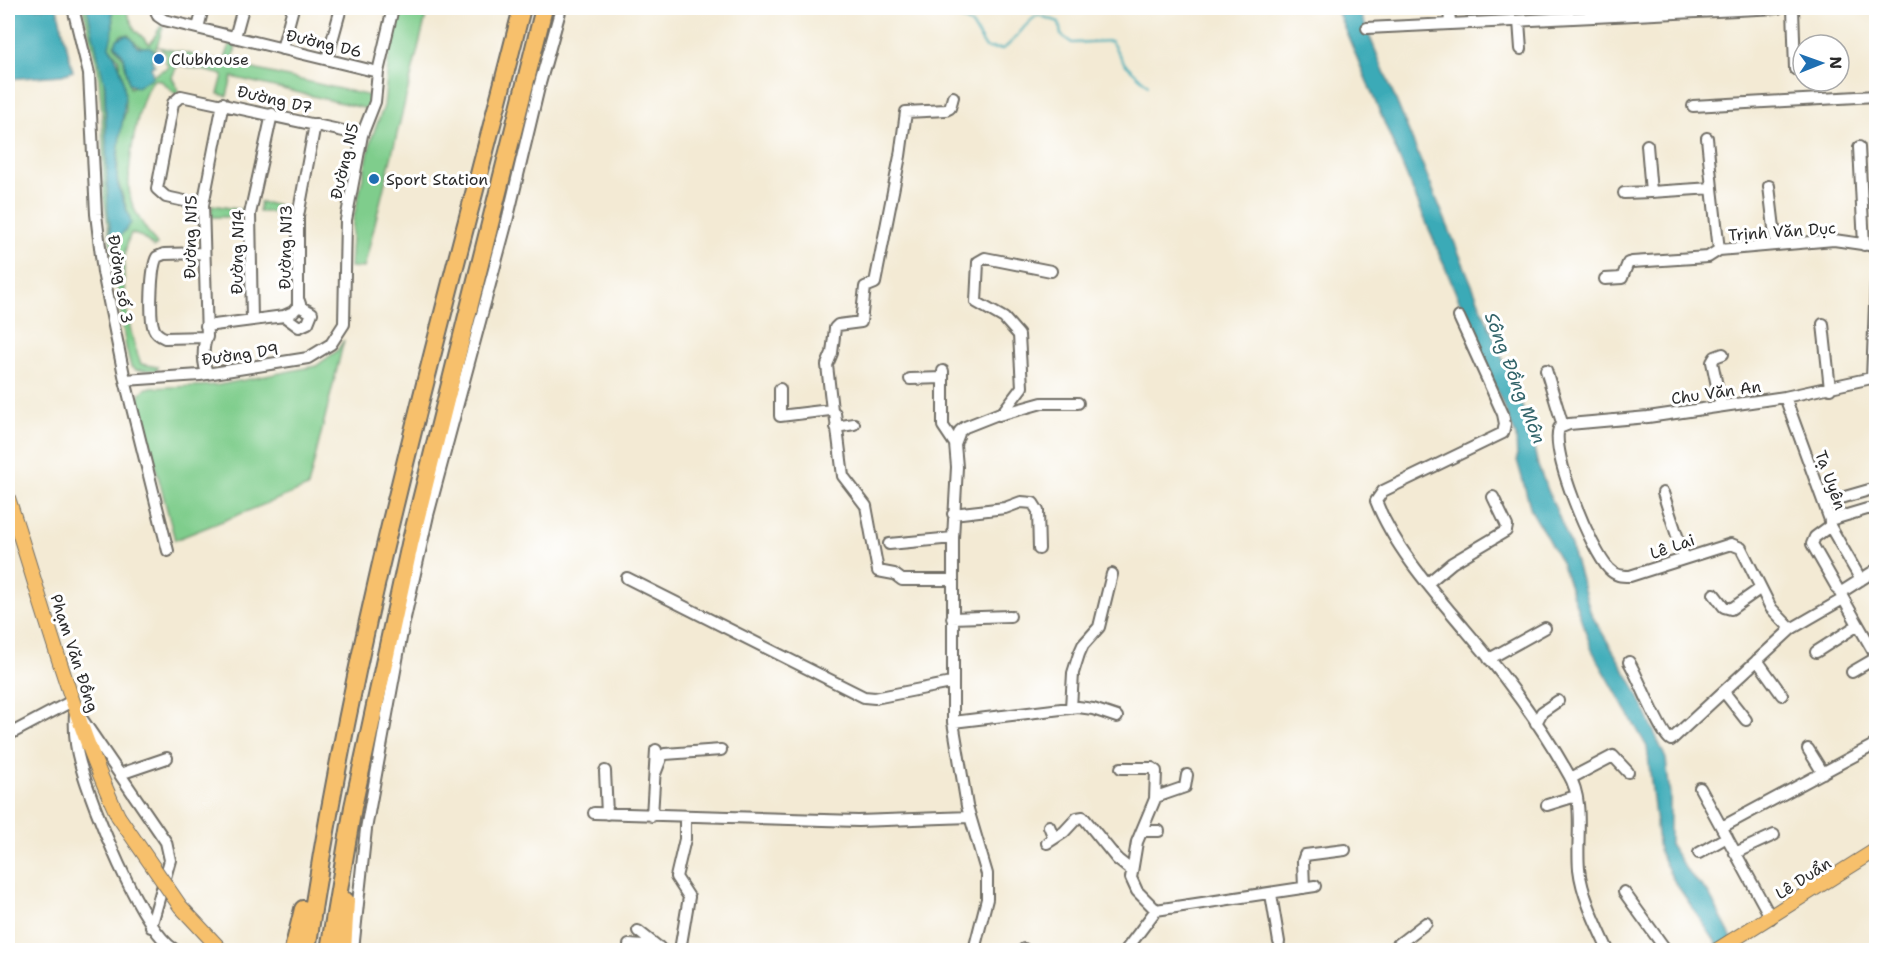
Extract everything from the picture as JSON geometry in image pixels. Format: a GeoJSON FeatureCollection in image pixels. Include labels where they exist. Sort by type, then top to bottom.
{"type":"FeatureCollection","features":[{"type":"Feature","properties":{"kind":"highway"},"geometry":{"type":"LineString","coordinates":[[293,951],[331,804],[388,538],[522,8]]}},
{"type":"Feature","properties":{"kind":"highway"},"geometry":{"type":"LineString","coordinates":[[328,951],[353,807],[410,544],[544,8]]}},
{"type":"Feature","properties":{"kind":"highway"},"geometry":{"type":"LineString","coordinates":[[307,951],[331,804]]}},
{"type":"Feature","properties":{"kind":"highway"},"geometry":{"type":"LineString","coordinates":[[343,951],[353,807]]}},
{"type":"Feature","properties":{"kind":"main road","name":"Phạm Văn Đồng"},"geometry":{"type":"LineString","coordinates":[[8,498],[96,770],[118,816],[180,906],[221,951]]}},
{"type":"Feature","properties":{"kind":"main road","name":"Lê Duẩn"},"geometry":{"type":"LineString","coordinates":[[1717,950],[1769,915],[1876,850]]}},
{"type":"Feature","properties":{"kind":"street","name":"Đường số 3"},"geometry":{"type":"LineString","coordinates":[[73,8],[89,74],[96,214],[103,272],[125,380],[168,551]]}},
{"type":"Feature","properties":{"kind":"street"},"geometry":{"type":"LineString","coordinates":[[198,28],[203,8]]}},
{"type":"Feature","properties":{"kind":"street"},"geometry":{"type":"LineString","coordinates":[[235,37],[243,8]]}},
{"type":"Feature","properties":{"kind":"street"},"geometry":{"type":"LineString","coordinates":[[282,49],[293,8]]}},
{"type":"Feature","properties":{"kind":"street"},"geometry":{"type":"LineString","coordinates":[[327,59],[341,8]]}},
{"type":"Feature","properties":{"kind":"street","name":"Đường N5"},"geometry":{"type":"LineString","coordinates":[[344,324],[346,220],[362,135],[375,102],[378,72],[393,8]]}},
{"type":"Feature","properties":{"kind":"street"},"geometry":{"type":"LineString","coordinates":[[353,951],[366,829],[403,627],[428,515],[507,221],[539,87],[561,8]]}},
{"type":"Feature","properties":{"kind":"street"},"geometry":{"type":"LineString","coordinates":[[1449,8],[1450,24]]}},
{"type":"Feature","properties":{"kind":"street"},"geometry":{"type":"LineString","coordinates":[[1367,28],[1778,8]]}},
{"type":"Feature","properties":{"kind":"street"},"geometry":{"type":"LineString","coordinates":[[1793,8],[1794,33]]}},
{"type":"Feature","properties":{"kind":"street","name":"Đường D6"},"geometry":{"type":"LineString","coordinates":[[157,12],[198,28],[378,72]]}},
{"type":"Feature","properties":{"kind":"street"},"geometry":{"type":"LineString","coordinates":[[1519,21],[1521,49]]}},
{"type":"Feature","properties":{"kind":"street","name":"Đường D7"},"geometry":{"type":"LineString","coordinates":[[203,205],[166,197],[157,189],[173,103],[181,96],[223,103],[362,135]]}},
{"type":"Feature","properties":{"kind":"street"},"geometry":{"type":"LineString","coordinates":[[1693,106],[1876,96]]}},
{"type":"Feature","properties":{"kind":"street"},"geometry":{"type":"LineString","coordinates":[[952,580],[902,580],[894,574],[878,571],[866,506],[843,476],[836,413],[832,410],[827,365],[836,326],[861,322],[865,287],[875,283],[900,156],[906,112],[946,110],[950,108],[953,97]]}},
{"type":"Feature","properties":{"kind":"street","name":"Đường N15"},"geometry":{"type":"LineString","coordinates":[[208,374],[210,343],[207,338],[202,253],[203,205],[223,103]]}},
{"type":"Feature","properties":{"kind":"street","name":"Đường N14"},"geometry":{"type":"LineString","coordinates":[[252,320],[250,213],[272,114]]}},
{"type":"Feature","properties":{"kind":"street","name":"Đường N13"},"geometry":{"type":"LineString","coordinates":[[299,301],[294,311],[284,316],[299,327],[308,323],[312,313],[302,308],[299,301],[298,216],[315,124]]}},
{"type":"Feature","properties":{"kind":"street","name":"Trịnh Văn Dục"},"geometry":{"type":"LineString","coordinates":[[1707,138],[1719,250],[1834,240],[1876,246]]}},
{"type":"Feature","properties":{"kind":"street"},"geometry":{"type":"LineString","coordinates":[[1647,144],[1651,192]]}},
{"type":"Feature","properties":{"kind":"street"},"geometry":{"type":"LineString","coordinates":[[1859,147],[1864,245]]}},
{"type":"Feature","properties":{"kind":"street"},"geometry":{"type":"LineString","coordinates":[[1769,186],[1776,245]]}},
{"type":"Feature","properties":{"kind":"street"},"geometry":{"type":"LineString","coordinates":[[1624,194],[1712,188]]}},
{"type":"Feature","properties":{"kind":"street"},"geometry":{"type":"LineString","coordinates":[[1605,279],[1622,278],[1628,263],[1708,257],[1719,250]]}},
{"type":"Feature","properties":{"kind":"street"},"geometry":{"type":"LineString","coordinates":[[202,253],[164,254],[157,257],[152,268],[153,327],[159,336],[173,339],[207,338]]}},
{"type":"Feature","properties":{"kind":"street"},"geometry":{"type":"LineString","coordinates":[[999,415],[1022,387],[1020,337],[1004,318],[976,302],[977,264],[985,258],[1051,271]]}},
{"type":"Feature","properties":{"kind":"street"},"geometry":{"type":"LineString","coordinates":[[1874,377],[1876,280]]}},
{"type":"Feature","properties":{"kind":"street"},"geometry":{"type":"LineString","coordinates":[[206,326],[284,316]]}},
{"type":"Feature","properties":{"kind":"street"},"geometry":{"type":"LineString","coordinates":[[1459,317],[1503,414],[1505,424],[1503,433],[1383,491],[1376,501],[1391,530],[1428,583],[1489,659],[1536,723],[1571,778],[1576,796],[1580,872],[1608,951]]}},
{"type":"Feature","properties":{"kind":"street","name":"Đường D9"},"geometry":{"type":"LineString","coordinates":[[125,380],[208,374],[313,357],[336,339],[344,324]]}},
{"type":"Feature","properties":{"kind":"street"},"geometry":{"type":"LineString","coordinates":[[1823,324],[1830,388]]}},
{"type":"Feature","properties":{"kind":"street"},"geometry":{"type":"LineString","coordinates":[[1721,405],[1712,362],[1715,357],[1723,354]]}},
{"type":"Feature","properties":{"kind":"street","name":"Lê Lai"},"geometry":{"type":"LineString","coordinates":[[1546,370],[1561,427],[1557,450],[1565,478],[1607,567],[1620,576],[1630,576],[1684,557],[1722,546],[1736,545],[1742,548],[1771,608],[1791,629]]}},
{"type":"Feature","properties":{"kind":"street"},"geometry":{"type":"LineString","coordinates":[[910,379],[943,375],[943,426],[955,444]]}},
{"type":"Feature","properties":{"kind":"street","name":"Chu Văn An"},"geometry":{"type":"LineString","coordinates":[[1561,427],[1785,398],[1874,377]]}},
{"type":"Feature","properties":{"kind":"street"},"geometry":{"type":"LineString","coordinates":[[780,389],[780,416],[832,410]]}},
{"type":"Feature","properties":{"kind":"street","name":"Tạ Uyên"},"geometry":{"type":"LineString","coordinates":[[1785,398],[1830,523],[1815,537],[1812,544],[1876,657]]}},
{"type":"Feature","properties":{"kind":"street"},"geometry":{"type":"LineString","coordinates":[[974,951],[987,891],[983,855],[970,817],[958,762],[953,722],[952,538],[957,467],[955,444],[960,431],[966,427],[999,415],[1042,403],[1078,403]]}},
{"type":"Feature","properties":{"kind":"street"},"geometry":{"type":"LineString","coordinates":[[836,427],[854,424]]}},
{"type":"Feature","properties":{"kind":"street"},"geometry":{"type":"LineString","coordinates":[[1824,503],[1876,488]]}},
{"type":"Feature","properties":{"kind":"street"},"geometry":{"type":"LineString","coordinates":[[1663,493],[1684,557]]}},
{"type":"Feature","properties":{"kind":"street"},"geometry":{"type":"LineString","coordinates":[[1428,583],[1452,562],[1506,531],[1508,526],[1493,497]]}},
{"type":"Feature","properties":{"kind":"street"},"geometry":{"type":"LineString","coordinates":[[953,514],[1005,508],[1021,502],[1034,503],[1038,511],[1039,549]]}},
{"type":"Feature","properties":{"kind":"street"},"geometry":{"type":"LineString","coordinates":[[1861,580],[1830,523],[1867,509],[1876,509]]}},
{"type":"Feature","properties":{"kind":"street"},"geometry":{"type":"LineString","coordinates":[[889,544],[952,538]]}},
{"type":"Feature","properties":{"kind":"street"},"geometry":{"type":"LineString","coordinates":[[1629,662],[1667,739],[1675,738],[1791,629],[1842,596],[1876,570]]}},
{"type":"Feature","properties":{"kind":"street"},"geometry":{"type":"LineString","coordinates":[[1071,708],[1073,673],[1083,645],[1100,627],[1112,574]]}},
{"type":"Feature","properties":{"kind":"street"},"geometry":{"type":"LineString","coordinates":[[627,578],[864,697],[875,698],[951,683]]}},
{"type":"Feature","properties":{"kind":"street"},"geometry":{"type":"LineString","coordinates":[[1714,594],[1724,607],[1731,609],[1761,588]]}},
{"type":"Feature","properties":{"kind":"street"},"geometry":{"type":"LineString","coordinates":[[952,618],[1010,616]]}},
{"type":"Feature","properties":{"kind":"street"},"geometry":{"type":"LineString","coordinates":[[1816,652],[1858,625]]}},
{"type":"Feature","properties":{"kind":"street"},"geometry":{"type":"LineString","coordinates":[[1489,659],[1545,628]]}},
{"type":"Feature","properties":{"kind":"street"},"geometry":{"type":"LineString","coordinates":[[1852,672],[1876,657]]}},
{"type":"Feature","properties":{"kind":"street"},"geometry":{"type":"LineString","coordinates":[[1757,660],[1782,695]]}},
{"type":"Feature","properties":{"kind":"street"},"geometry":{"type":"LineString","coordinates":[[1724,692],[1746,720]]}},
{"type":"Feature","properties":{"kind":"street"},"geometry":{"type":"LineString","coordinates":[[1536,723],[1542,712],[1558,701]]}},
{"type":"Feature","properties":{"kind":"street"},"geometry":{"type":"LineString","coordinates":[[8,735],[74,705]]}},
{"type":"Feature","properties":{"kind":"street"},"geometry":{"type":"LineString","coordinates":[[74,705],[166,842],[170,860],[151,927]]}},
{"type":"Feature","properties":{"kind":"street"},"geometry":{"type":"LineString","coordinates":[[74,705],[74,732],[80,762],[105,831],[151,927],[175,951]]}},
{"type":"Feature","properties":{"kind":"street"},"geometry":{"type":"LineString","coordinates":[[953,722],[1071,708],[1093,709],[1117,717]]}},
{"type":"Feature","properties":{"kind":"street"},"geometry":{"type":"LineString","coordinates":[[1699,853],[1725,832],[1876,744]]}},
{"type":"Feature","properties":{"kind":"street"},"geometry":{"type":"LineString","coordinates":[[1808,749],[1823,773]]}},
{"type":"Feature","properties":{"kind":"street"},"geometry":{"type":"LineString","coordinates":[[652,816],[656,750]]}},
{"type":"Feature","properties":{"kind":"street"},"geometry":{"type":"LineString","coordinates":[[655,774],[665,754],[721,750]]}},
{"type":"Feature","properties":{"kind":"street"},"geometry":{"type":"LineString","coordinates":[[1571,778],[1613,756],[1628,772]]}},
{"type":"Feature","properties":{"kind":"street"},"geometry":{"type":"LineString","coordinates":[[120,774],[167,758]]}},
{"type":"Feature","properties":{"kind":"street"},"geometry":{"type":"LineString","coordinates":[[1121,768],[1155,769],[1156,797],[1135,849],[1132,871],[1133,884],[1137,891],[1156,910]]}},
{"type":"Feature","properties":{"kind":"street"},"geometry":{"type":"LineString","coordinates":[[605,771],[607,814]]}},
{"type":"Feature","properties":{"kind":"street"},"geometry":{"type":"LineString","coordinates":[[1156,797],[1185,787],[1187,776]]}},
{"type":"Feature","properties":{"kind":"street"},"geometry":{"type":"LineString","coordinates":[[1700,788],[1769,915],[1876,843]]}},
{"type":"Feature","properties":{"kind":"street"},"geometry":{"type":"LineString","coordinates":[[1547,805],[1576,796]]}},
{"type":"Feature","properties":{"kind":"street"},"geometry":{"type":"LineString","coordinates":[[594,813],[858,821],[970,817]]}},
{"type":"Feature","properties":{"kind":"street"},"geometry":{"type":"LineString","coordinates":[[680,951],[689,897],[676,877],[685,839],[685,817]]}},
{"type":"Feature","properties":{"kind":"street"},"geometry":{"type":"LineString","coordinates":[[1053,839],[1077,818],[1083,817],[1117,858],[1132,871]]}},
{"type":"Feature","properties":{"kind":"street"},"geometry":{"type":"LineString","coordinates":[[1053,839],[1062,821]]}},
{"type":"Feature","properties":{"kind":"street"},"geometry":{"type":"LineString","coordinates":[[1049,826],[1053,839]]}},
{"type":"Feature","properties":{"kind":"street"},"geometry":{"type":"LineString","coordinates":[[1142,831],[1160,831]]}},
{"type":"Feature","properties":{"kind":"street"},"geometry":{"type":"LineString","coordinates":[[1735,853],[1774,834]]}},
{"type":"Feature","properties":{"kind":"street"},"geometry":{"type":"LineString","coordinates":[[1126,951],[1156,910],[1310,887],[1303,861],[1305,855],[1345,850]]}},
{"type":"Feature","properties":{"kind":"street"},"geometry":{"type":"LineString","coordinates":[[1746,932],[1876,857]]}},
{"type":"Feature","properties":{"kind":"street"},"geometry":{"type":"LineString","coordinates":[[1624,892],[1666,951]]}},
{"type":"Feature","properties":{"kind":"street"},"geometry":{"type":"LineString","coordinates":[[1271,894],[1279,942]]}},
{"type":"Feature","properties":{"kind":"street"},"geometry":{"type":"LineString","coordinates":[[1390,951],[1426,923]]}},
{"type":"Feature","properties":{"kind":"street"},"geometry":{"type":"LineString","coordinates":[[638,931],[661,949]]}},
{"type":"Feature","properties":{"kind":"street"},"geometry":{"type":"LineString","coordinates":[[629,945],[661,949]]}},
{"type":"Feature","properties":{"kind":"green space"},"geometry":{"type":"Polygon","coordinates":[[[83,8],[87,8],[104,79],[107,190],[113,233],[129,216],[117,179],[120,130],[126,110],[119,59],[109,46],[113,26],[112,8],[125,8],[135,30],[150,44],[161,26],[163,27],[155,52],[138,45],[129,35],[121,35],[114,45],[124,59],[130,88],[169,67],[165,61],[166,54],[159,47],[224,62],[230,44],[236,45],[232,64],[375,97],[372,110],[232,77],[227,96],[218,94],[223,75],[181,65],[177,66],[172,77],[179,92],[176,94],[161,81],[155,79],[143,100],[138,117],[131,153],[129,185],[134,209],[157,245],[154,247],[142,237],[131,233],[126,247],[124,280],[128,317],[141,364],[158,367],[157,370],[136,370],[131,367],[126,348],[104,199],[102,114],[98,70],[83,8]]]}},
{"type":"Feature","properties":{"kind":"green space","name":"Sport Station"},"geometry":{"type":"Polygon","coordinates":[[[400,8],[428,8],[364,268],[350,267],[353,221],[372,137],[384,106],[389,54],[400,8]]]}},
{"type":"Feature","properties":{"kind":"green space"},"geometry":{"type":"Polygon","coordinates":[[[260,202],[293,208],[292,212],[259,212],[260,202]]]}},
{"type":"Feature","properties":{"kind":"green space"},"geometry":{"type":"Polygon","coordinates":[[[212,205],[242,210],[242,217],[211,217],[212,205]]]}},
{"type":"Feature","properties":{"kind":"green space"},"geometry":{"type":"Polygon","coordinates":[[[344,340],[308,487],[175,540],[139,403],[140,393],[147,388],[219,385],[316,366],[337,351],[344,340]]]}},
{"type":"Feature","properties":{"kind":"water"},"geometry":{"type":"Polygon","coordinates":[[[8,8],[57,8],[73,71],[62,75],[8,79],[8,8]]]}},
{"type":"Feature","properties":{"kind":"water"},"geometry":{"type":"Polygon","coordinates":[[[87,8],[112,8],[113,31],[109,46],[118,63],[125,95],[117,178],[131,223],[121,235],[114,236],[111,234],[108,209],[105,86],[87,8]]]}},
{"type":"Feature","properties":{"kind":"water","name":"Sông Đồng Môn"},"geometry":{"type":"Polygon","coordinates":[[[1336,8],[1358,8],[1528,421],[1538,466],[1571,546],[1591,614],[1634,686],[1666,759],[1670,795],[1670,845],[1687,871],[1709,894],[1738,950],[1721,950],[1673,879],[1659,851],[1647,747],[1592,650],[1561,562],[1531,510],[1517,460],[1516,436],[1336,8]]]}},
{"type":"Feature","properties":{"kind":"water"},"geometry":{"type":"Polygon","coordinates":[[[126,35],[131,37],[137,47],[150,47],[155,52],[152,61],[155,65],[151,67],[153,77],[137,87],[129,84],[123,55],[115,45],[117,39],[126,35]]]}},
{"type":"Feature","properties":{"kind":"waterway"},"geometry":{"type":"LineString","coordinates":[[949,8],[950,12],[972,25],[986,48],[1003,49],[1038,15],[1059,22],[1061,35],[1072,43],[1111,41],[1124,63],[1148,85]]}},
{"type":"Feature","properties":{"kind":"place","name":"Clubhouse"},"geometry":{"type":"Point","coordinates":[159,59]}},
{"type":"Feature","properties":{"kind":"place","name":"Sport Station"},"geometry":{"type":"Point","coordinates":[374,179]}}]}
